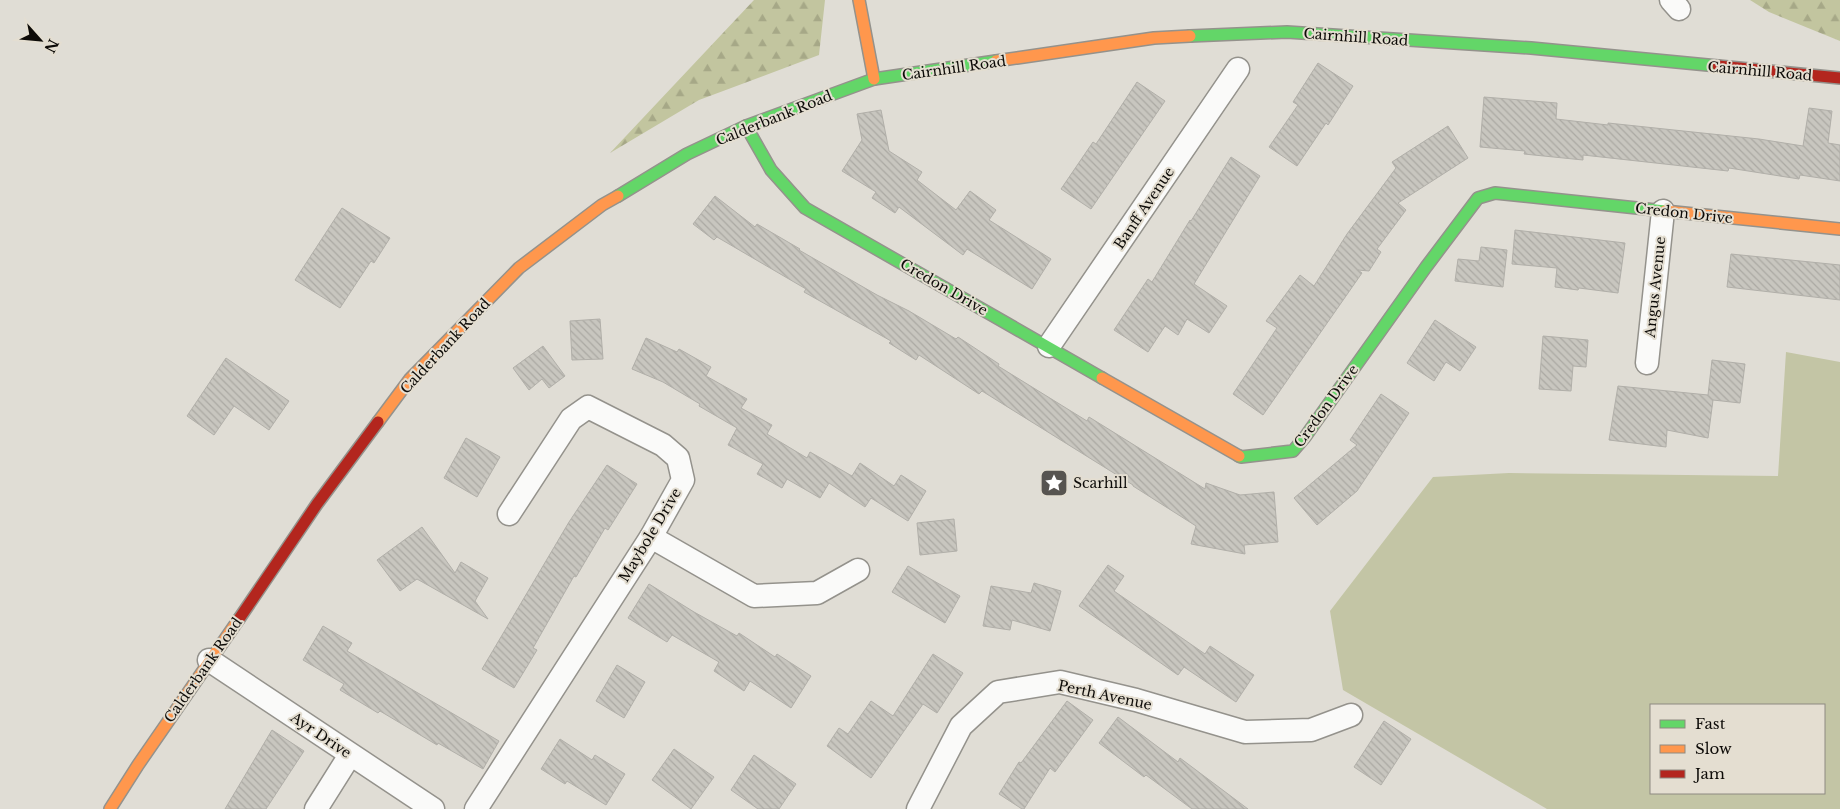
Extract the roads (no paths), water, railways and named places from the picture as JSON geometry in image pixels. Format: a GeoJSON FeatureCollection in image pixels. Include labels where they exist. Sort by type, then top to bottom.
{"type":"FeatureCollection","features":[{"type":"Feature","properties":{"kind":"main road"},"geometry":{"type":"LineString","coordinates":[[859,0],[874,79]]}},
{"type":"Feature","properties":{"kind":"main road","name":"Cairnhill Road"},"geometry":{"type":"LineString","coordinates":[[874,79],[1154,38],[1287,32],[1531,48],[1840,78]]}},
{"type":"Feature","properties":{"kind":"main road","name":"Calderbank Road"},"geometry":{"type":"LineString","coordinates":[[110,809],[209,660],[265,582],[317,504],[410,379],[519,268],[602,205],[688,154],[746,126],[874,79]]}},
{"type":"Feature","properties":{"kind":"main road","name":"Credon Drive"},"geometry":{"type":"LineString","coordinates":[[746,126],[771,170],[805,208],[1241,457],[1292,451],[1305,437],[1426,267],[1478,198],[1495,192],[1840,229]]}},
{"type":"Feature","properties":{"kind":"street","name":"Banff Avenue"},"geometry":{"type":"LineString","coordinates":[[1049,346],[1238,69]]}},
{"type":"Feature","properties":{"kind":"street","name":"Angus Avenue"},"geometry":{"type":"LineString","coordinates":[[1647,363],[1663,211]]}},
{"type":"Feature","properties":{"kind":"street","name":"Maybole Drive"},"geometry":{"type":"LineString","coordinates":[[476,809],[650,537],[683,480],[678,458],[663,445],[588,407],[571,418],[509,514]]}},
{"type":"Feature","properties":{"kind":"street"},"geometry":{"type":"LineString","coordinates":[[650,537],[754,596],[817,593],[858,570]]}},
{"type":"Feature","properties":{"kind":"street","name":"Ayr Drive"},"geometry":{"type":"LineString","coordinates":[[209,660],[433,809]]}},
{"type":"Feature","properties":{"kind":"street","name":"Perth Avenue"},"geometry":{"type":"LineString","coordinates":[[918,809],[961,726],[998,692],[1060,682],[1136,700],[1245,732],[1311,730],[1350,715]]}},
{"type":"Feature","properties":{"kind":"street"},"geometry":{"type":"LineString","coordinates":[[316,809],[350,755]]}},
{"type":"Feature","properties":{"kind":"place","name":"Scarhill"},"geometry":{"type":"Point","coordinates":[1054,483]}}]}
